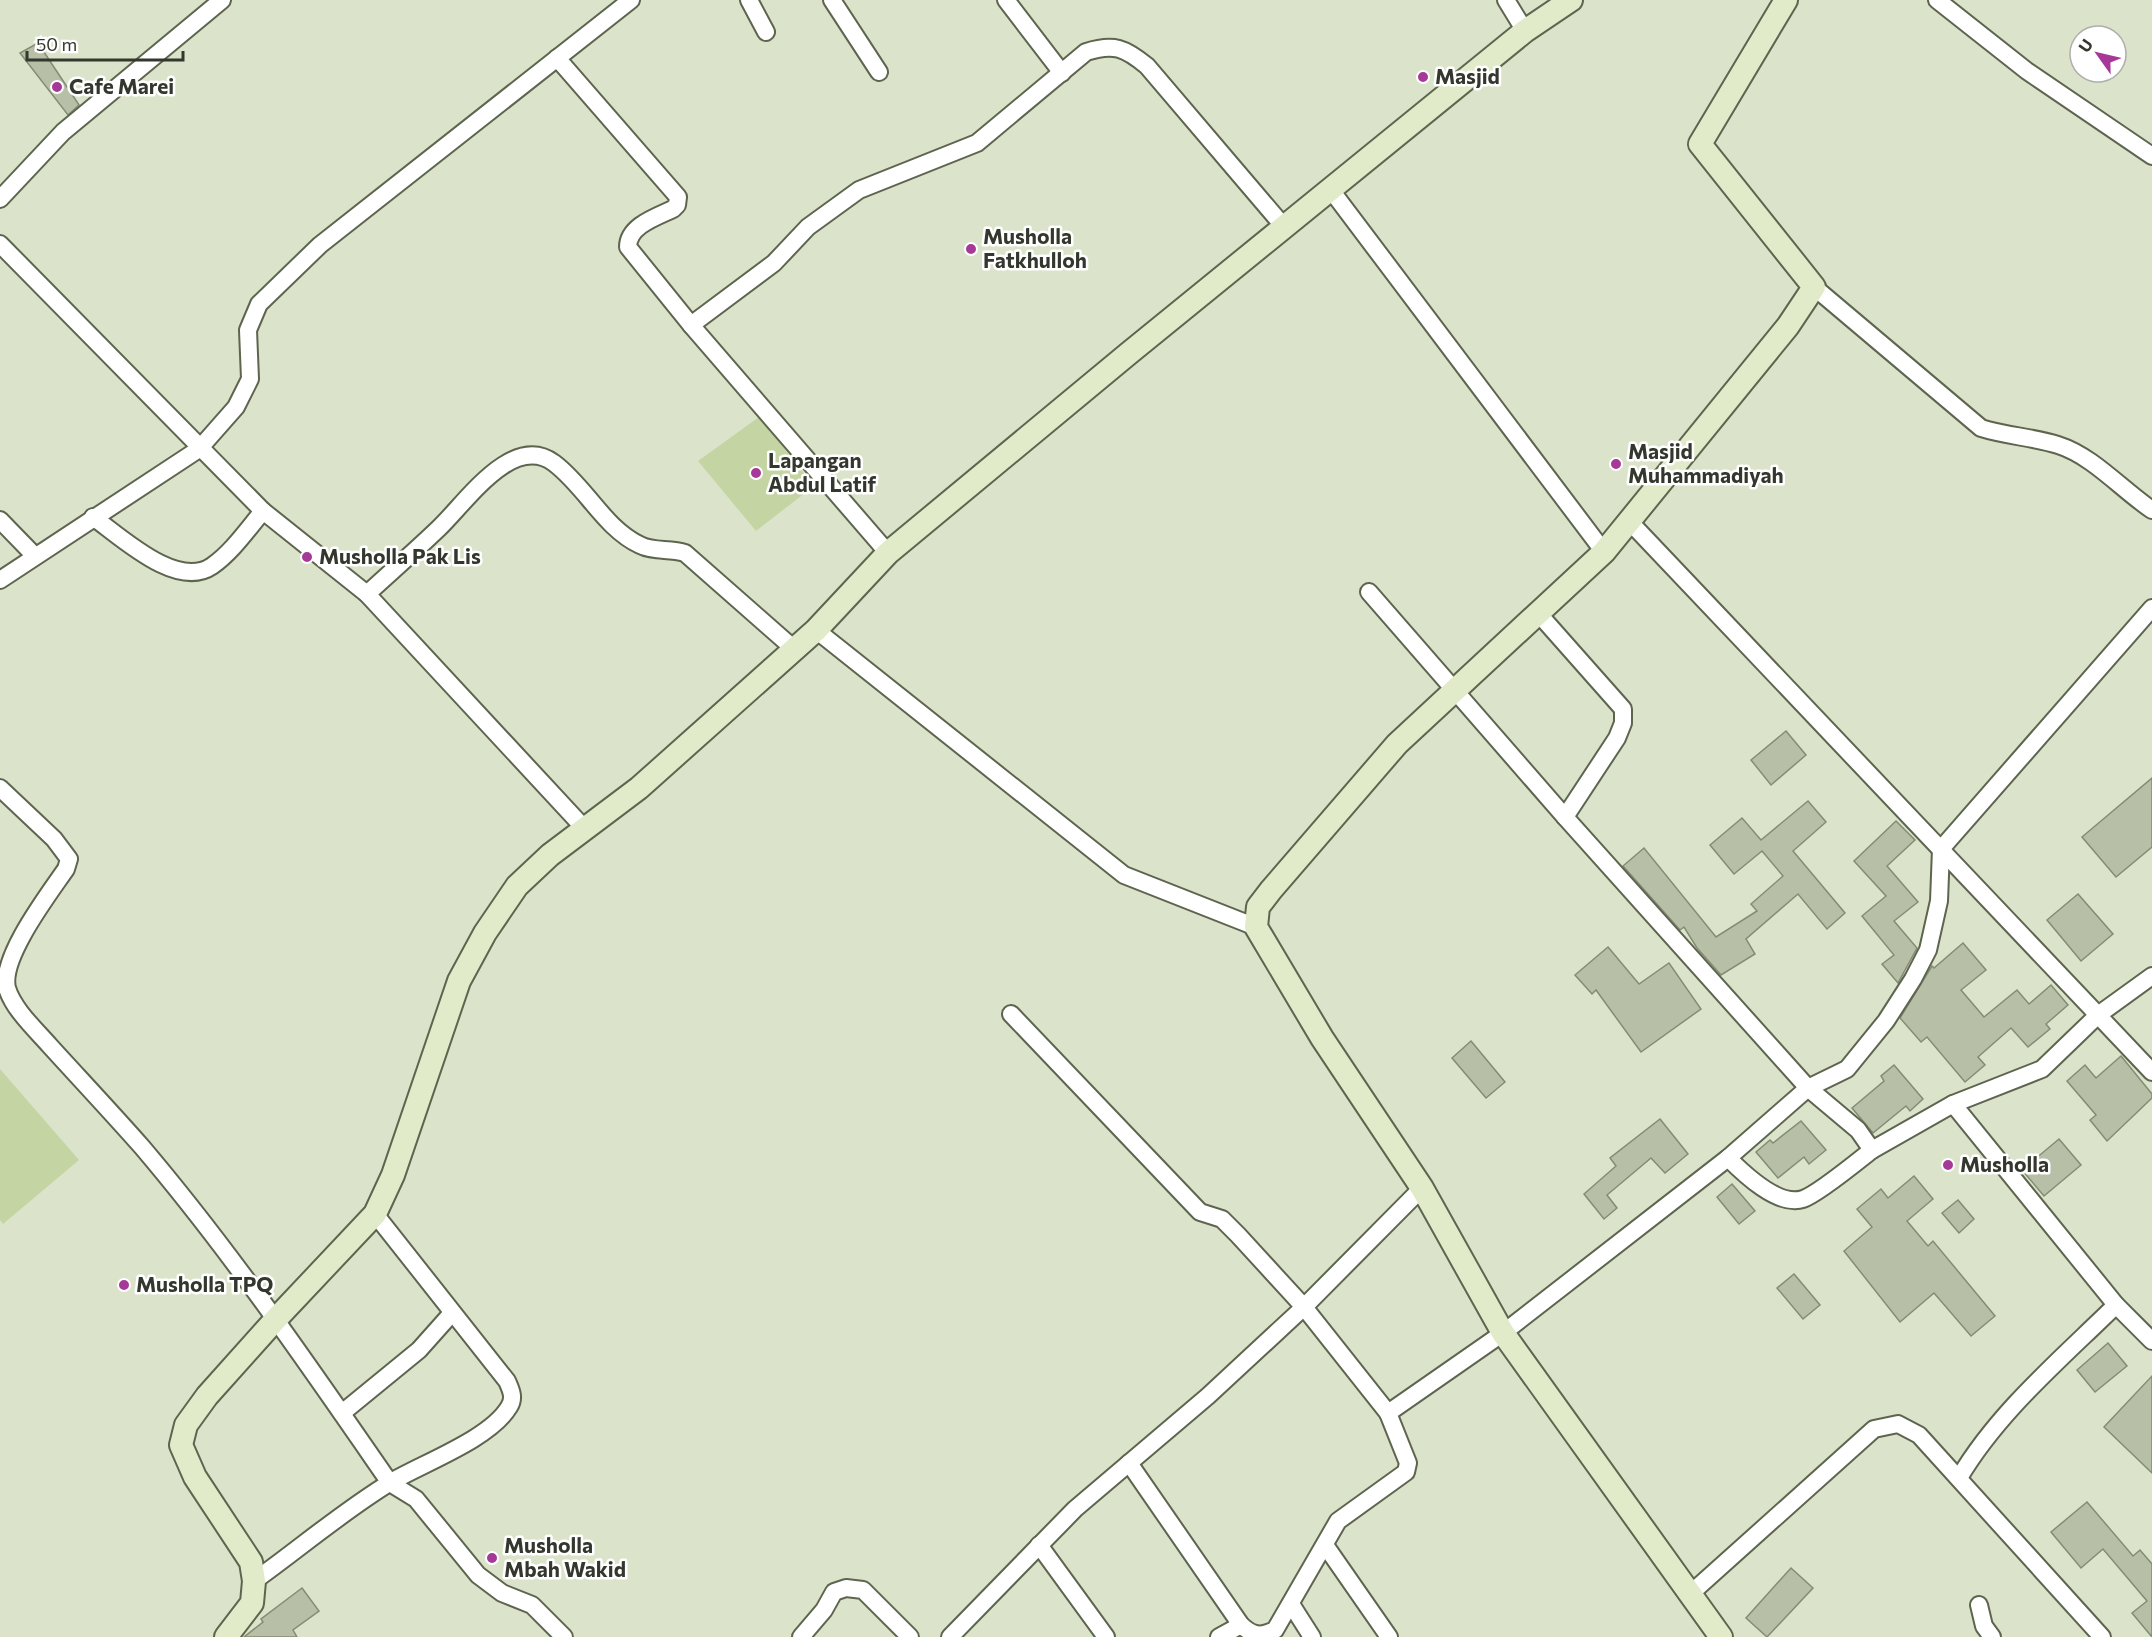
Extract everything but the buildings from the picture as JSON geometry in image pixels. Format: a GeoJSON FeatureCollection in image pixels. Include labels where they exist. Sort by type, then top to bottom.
{"type":"FeatureCollection","features":[{"type":"Feature","properties":{"kind":"street"},"geometry":{"type":"LineString","coordinates":[[0,199],[63,132],[222,0]]}},
{"type":"Feature","properties":{"kind":"street"},"geometry":{"type":"LineString","coordinates":[[0,580],[34,555],[199,449],[236,407],[250,379],[248,330],[259,304],[320,245],[632,0]]}},
{"type":"Feature","properties":{"kind":"street"},"geometry":{"type":"LineString","coordinates":[[749,0],[766,32]]}},
{"type":"Feature","properties":{"kind":"street"},"geometry":{"type":"LineString","coordinates":[[832,0],[879,72]]}},
{"type":"Feature","properties":{"kind":"street"},"geometry":{"type":"LineString","coordinates":[[1006,0],[1062,73]]}},
{"type":"Feature","properties":{"kind":"street"},"geometry":{"type":"LineString","coordinates":[[1506,0],[1525,31]]}},
{"type":"Feature","properties":{"kind":"street"},"geometry":{"type":"LineString","coordinates":[[226,1637],[252,1604],[254,1581],[250,1562],[205,1495],[182,1445],[186,1425],[207,1396],[276,1318],[375,1214],[393,1175],[459,981],[485,933],[517,886],[550,855],[639,788],[792,648],[816,630],[888,553],[1525,31],[1571,0]]}},
{"type":"Feature","properties":{"kind":"street"},"geometry":{"type":"LineString","coordinates":[[1786,0],[1700,144],[1814,287],[1981,428],[2007,436],[2058,445],[2077,453],[2152,510]]}},
{"type":"Feature","properties":{"kind":"street"},"geometry":{"type":"LineString","coordinates":[[1937,0],[2027,71],[2152,156]]}},
{"type":"Feature","properties":{"kind":"street"},"geometry":{"type":"LineString","coordinates":[[691,325],[774,262],[808,227],[859,190],[977,144],[1086,52],[1104,46],[1131,54],[1170,92],[1285,228]]}},
{"type":"Feature","properties":{"kind":"street"},"geometry":{"type":"LineString","coordinates":[[557,58],[678,196],[677,205],[673,209],[634,231],[628,239],[628,247],[691,325],[888,553]]}},
{"type":"Feature","properties":{"kind":"street"},"geometry":{"type":"LineString","coordinates":[[1331,190],[1604,552]]}},
{"type":"Feature","properties":{"kind":"street"},"geometry":{"type":"LineString","coordinates":[[0,244],[263,512],[367,594],[585,829]]}},
{"type":"Feature","properties":{"kind":"street"},"geometry":{"type":"LineString","coordinates":[[1721,1637],[1503,1333],[1422,1188],[1322,1038],[1256,927],[1258,907],[1320,830],[1397,744],[1604,552],[1788,326],[1814,287]]}},
{"type":"Feature","properties":{"kind":"street"},"geometry":{"type":"LineString","coordinates":[[367,594],[440,528],[483,481],[519,458],[538,454],[555,463],[616,529],[641,546],[675,549],[685,553],[792,648]]}},
{"type":"Feature","properties":{"kind":"street"},"geometry":{"type":"LineString","coordinates":[[93,517],[174,571],[193,573],[210,567],[235,545],[263,512]]}},
{"type":"Feature","properties":{"kind":"street"},"geometry":{"type":"LineString","coordinates":[[0,519],[34,555]]}},
{"type":"Feature","properties":{"kind":"street"},"geometry":{"type":"LineString","coordinates":[[1630,522],[2152,1072]]}},
{"type":"Feature","properties":{"kind":"street"},"geometry":{"type":"LineString","coordinates":[[1369,592],[1565,817],[1808,1088],[1858,1130],[1872,1150]]}},
{"type":"Feature","properties":{"kind":"street"},"geometry":{"type":"LineString","coordinates":[[1389,1413],[1503,1333],[1728,1158],[1808,1088],[1847,1069],[1886,1021],[1913,980],[1928,950],[1939,901],[1941,849],[2152,608]]}},
{"type":"Feature","properties":{"kind":"street"},"geometry":{"type":"LineString","coordinates":[[1538,613],[1623,709],[1623,723],[1617,738],[1565,817]]}},
{"type":"Feature","properties":{"kind":"street"},"geometry":{"type":"LineString","coordinates":[[816,630],[1124,875],[1256,927]]}},
{"type":"Feature","properties":{"kind":"street"},"geometry":{"type":"LineString","coordinates":[[0,788],[54,839],[69,859],[66,869],[11,952],[5,973],[6,987],[11,998],[35,1029],[142,1148],[276,1318],[390,1483],[416,1499],[478,1575],[502,1593],[532,1605],[564,1637]]}},
{"type":"Feature","properties":{"kind":"street"},"geometry":{"type":"LineString","coordinates":[[1728,1158],[1772,1193],[1788,1199],[1803,1199],[1872,1150],[1953,1104],[2042,1069],[2098,1015],[2152,976]]}},
{"type":"Feature","properties":{"kind":"street"},"geometry":{"type":"LineString","coordinates":[[1011,1014],[1200,1212],[1222,1219],[1304,1307],[1389,1413],[1408,1464],[1406,1472],[1338,1521],[1275,1630],[1264,1636],[1252,1634],[1241,1625],[1129,1463]]}},
{"type":"Feature","properties":{"kind":"street"},"geometry":{"type":"LineString","coordinates":[[1953,1104],[2116,1305],[2152,1341]]}},
{"type":"Feature","properties":{"kind":"street"},"geometry":{"type":"LineString","coordinates":[[950,1637],[1076,1509],[1304,1307],[1422,1188]]}},
{"type":"Feature","properties":{"kind":"street"},"geometry":{"type":"LineString","coordinates":[[254,1581],[390,1483],[496,1422],[511,1405],[513,1393],[507,1381],[375,1214]]}},
{"type":"Feature","properties":{"kind":"street"},"geometry":{"type":"LineString","coordinates":[[1959,1478],[1975,1452],[2010,1410],[2116,1305]]}},
{"type":"Feature","properties":{"kind":"street"},"geometry":{"type":"LineString","coordinates":[[342,1413],[419,1350],[452,1313]]}},
{"type":"Feature","properties":{"kind":"street"},"geometry":{"type":"LineString","coordinates":[[1689,1595],[1874,1429],[1898,1424],[1919,1435],[2102,1637]]}},
{"type":"Feature","properties":{"kind":"street"},"geometry":{"type":"LineString","coordinates":[[1039,1545],[1106,1637]]}},
{"type":"Feature","properties":{"kind":"street"},"geometry":{"type":"LineString","coordinates":[[1325,1545],[1389,1637]]}},
{"type":"Feature","properties":{"kind":"street"},"geometry":{"type":"LineString","coordinates":[[801,1637],[824,1610],[834,1592],[846,1588],[863,1590],[910,1637]]}},
{"type":"Feature","properties":{"kind":"street"},"geometry":{"type":"LineString","coordinates":[[1291,1604],[1312,1637]]}},
{"type":"Feature","properties":{"kind":"street"},"geometry":{"type":"LineString","coordinates":[[1979,1605],[1984,1626],[1992,1637]]}},
{"type":"Feature","properties":{"kind":"street"},"geometry":{"type":"LineString","coordinates":[[1220,1637],[1241,1625]]}},
{"type":"Feature","properties":{"kind":"green space","name":"Lapangan Abdul Latif"},"geometry":{"type":"Polygon","coordinates":[[[759,417],[814,486],[756,531],[698,461],[759,417]]]}},
{"type":"Feature","properties":{"kind":"green space"},"geometry":{"type":"Polygon","coordinates":[[[0,1069],[79,1160],[3,1224],[0,1220],[0,1069]]]}},
{"type":"Feature","properties":{"kind":"place","name":"Masjid"},"geometry":{"type":"Point","coordinates":[1423,77]}},
{"type":"Feature","properties":{"kind":"place","name":"Cafe Marei"},"geometry":{"type":"Point","coordinates":[57,87]}},
{"type":"Feature","properties":{"kind":"place","name":"Musholla Fatkhulloh"},"geometry":{"type":"Point","coordinates":[971,249]}},
{"type":"Feature","properties":{"kind":"place","name":"Masjid Muhammadiyah"},"geometry":{"type":"Point","coordinates":[1616,464]}},
{"type":"Feature","properties":{"kind":"place","name":"Lapangan Abdul Latif"},"geometry":{"type":"Point","coordinates":[756,473]}},
{"type":"Feature","properties":{"kind":"place","name":"Musholla Pak Lis"},"geometry":{"type":"Point","coordinates":[307,557]}},
{"type":"Feature","properties":{"kind":"place","name":"Musholla"},"geometry":{"type":"Point","coordinates":[1948,1165]}},
{"type":"Feature","properties":{"kind":"place","name":"Musholla TPQ"},"geometry":{"type":"Point","coordinates":[124,1285]}},
{"type":"Feature","properties":{"kind":"place","name":"Musholla Mbah Wakid"},"geometry":{"type":"Point","coordinates":[492,1558]}}]}
